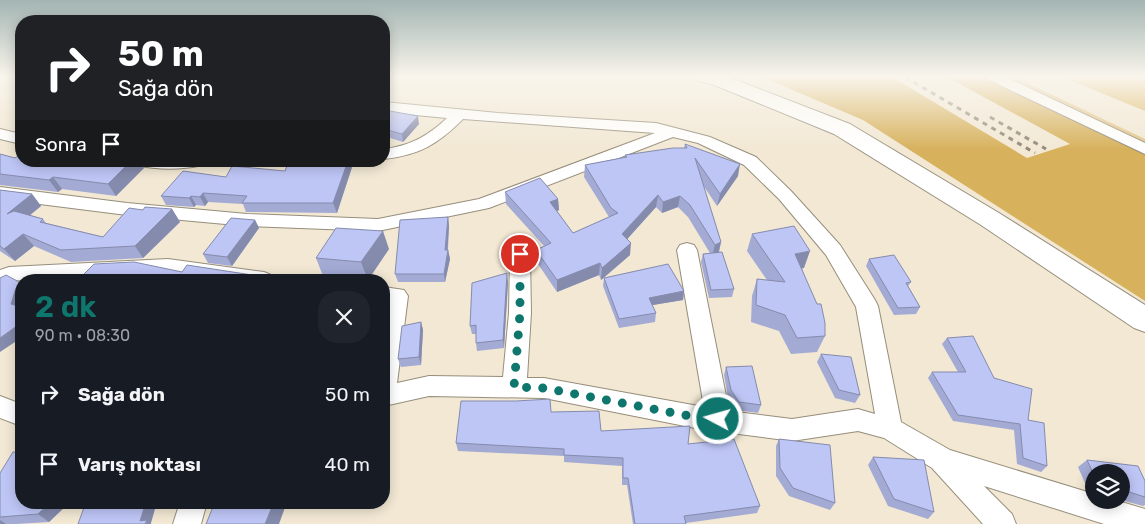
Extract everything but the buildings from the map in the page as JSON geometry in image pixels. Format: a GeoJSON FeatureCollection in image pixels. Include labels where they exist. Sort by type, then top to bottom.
{"type":"FeatureCollection","features":[{"type":"Feature","properties":{"kind":"main road"},"geometry":{"type":"LineString","coordinates":[[772,101],[842,129],[990,219],[1145,320]]}},
{"type":"Feature","properties":{"kind":"street"},"geometry":{"type":"LineString","coordinates":[[1045,101],[1145,149]]}},
{"type":"Feature","properties":{"kind":"street"},"geometry":{"type":"LineString","coordinates":[[390,108],[656,128],[704,140],[750,161],[785,195],[833,250],[867,306],[890,429]]}},
{"type":"Feature","properties":{"kind":"street"},"geometry":{"type":"LineString","coordinates":[[390,154],[422,146],[438,136],[460,114]]}},
{"type":"Feature","properties":{"kind":"street"},"geometry":{"type":"LineString","coordinates":[[0,193],[127,209],[238,219],[378,225],[483,204],[672,132]]}},
{"type":"Feature","properties":{"kind":"street"},"geometry":{"type":"LineString","coordinates":[[0,134],[15,138]]}},
{"type":"Feature","properties":{"kind":"street"},"geometry":{"type":"LineString","coordinates":[[687,250],[718,419]]}},
{"type":"Feature","properties":{"kind":"street"},"geometry":{"type":"LineString","coordinates":[[514,387],[520,313],[520,254]]}},
{"type":"Feature","properties":{"kind":"street"},"geometry":{"type":"LineString","coordinates":[[0,280],[9,274],[168,266],[223,274]]}},
{"type":"Feature","properties":{"kind":"street"},"geometry":{"type":"LineString","coordinates":[[390,295],[397,296],[390,347]]}},
{"type":"Feature","properties":{"kind":"street"},"geometry":{"type":"LineString","coordinates":[[390,395],[429,386],[544,388],[700,418],[792,430],[858,420],[890,429],[940,460],[1002,524]]}},
{"type":"Feature","properties":{"kind":"street"},"geometry":{"type":"LineString","coordinates":[[0,407],[15,413]]}},
{"type":"Feature","properties":{"kind":"street"},"geometry":{"type":"LineString","coordinates":[[940,460],[1145,523]]}},
{"type":"Feature","properties":{"kind":"street"},"geometry":{"type":"LineString","coordinates":[[187,524],[192,509]]}},
{"type":"Feature","properties":{"kind":"shaded area"},"geometry":{"type":"Polygon","coordinates":[[[819,101],[933,101],[1027,158],[1070,144],[992,101],[1041,101],[1145,152],[1145,301],[863,120],[819,101]]]}},
{"type":"Feature","properties":{"kind":"shaded area"},"geometry":{"type":"Polygon","coordinates":[[[1047,101],[1066,101],[1145,139],[1145,148],[1047,101]]]}},
{"type":"Feature","properties":{"kind":"shaded area"},"geometry":{"type":"Polygon","coordinates":[[[1122,101],[1145,101],[1145,111],[1122,101]]]}},
{"type":"Feature","properties":{"kind":"railway"},"geometry":{"type":"LineString","coordinates":[[947,101],[1035,153]]}},
{"type":"Feature","properties":{"kind":"railway"},"geometry":{"type":"LineString","coordinates":[[990,117],[1046,149]]}},
{"type":"Feature","properties":{"kind":"route"},"geometry":{"type":"LineString","coordinates":[[520,254],[520,313],[514,387],[544,388],[700,418],[718,419]]}}]}
